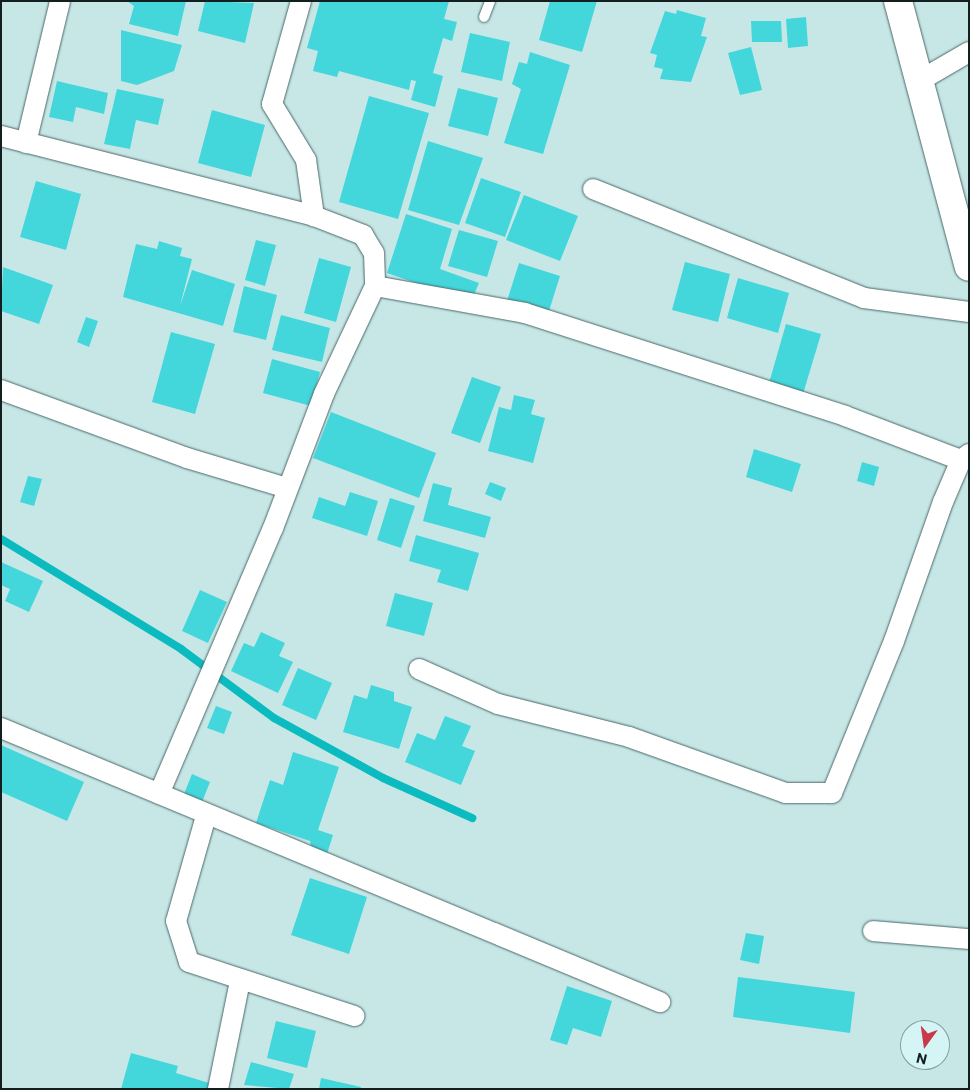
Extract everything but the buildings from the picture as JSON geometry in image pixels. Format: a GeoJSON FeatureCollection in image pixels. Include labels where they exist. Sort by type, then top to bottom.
{"type":"FeatureCollection","features":[{"type":"Feature","properties":{"kind":"main road"},"geometry":{"type":"LineString","coordinates":[[898,1],[969,267]]}},
{"type":"Feature","properties":{"kind":"street"},"geometry":{"type":"LineString","coordinates":[[26,143],[60,1]]}},
{"type":"Feature","properties":{"kind":"street"},"geometry":{"type":"LineString","coordinates":[[301,1],[272,104],[306,160],[314,216]]}},
{"type":"Feature","properties":{"kind":"street"},"geometry":{"type":"LineString","coordinates":[[919,81],[969,52]]}},
{"type":"Feature","properties":{"kind":"street"},"geometry":{"type":"LineString","coordinates":[[1,136],[314,216],[363,235],[374,252],[375,286],[324,394],[287,488],[158,794]]}},
{"type":"Feature","properties":{"kind":"street"},"geometry":{"type":"LineString","coordinates":[[593,189],[864,298],[969,312]]}},
{"type":"Feature","properties":{"kind":"street"},"geometry":{"type":"LineString","coordinates":[[375,286],[524,313],[845,416],[965,457],[832,793],[785,792],[629,737],[498,704],[419,668]]}},
{"type":"Feature","properties":{"kind":"street"},"geometry":{"type":"LineString","coordinates":[[1,390],[187,458],[287,488]]}},
{"type":"Feature","properties":{"kind":"street"},"geometry":{"type":"LineString","coordinates":[[1,728],[206,816],[660,1002]]}},
{"type":"Feature","properties":{"kind":"street"},"geometry":{"type":"LineString","coordinates":[[206,816],[176,921],[189,962],[240,981],[354,1016]]}},
{"type":"Feature","properties":{"kind":"street"},"geometry":{"type":"LineString","coordinates":[[873,931],[969,939]]}},
{"type":"Feature","properties":{"kind":"street"},"geometry":{"type":"LineString","coordinates":[[218,1089],[240,981]]}},
{"type":"Feature","properties":{"kind":"lane"},"geometry":{"type":"LineString","coordinates":[[484,17],[490,1]]}},
{"type":"Feature","properties":{"kind":"waterway"},"geometry":{"type":"LineString","coordinates":[[1,539],[181,649],[274,718],[383,778],[472,818]]}}]}
